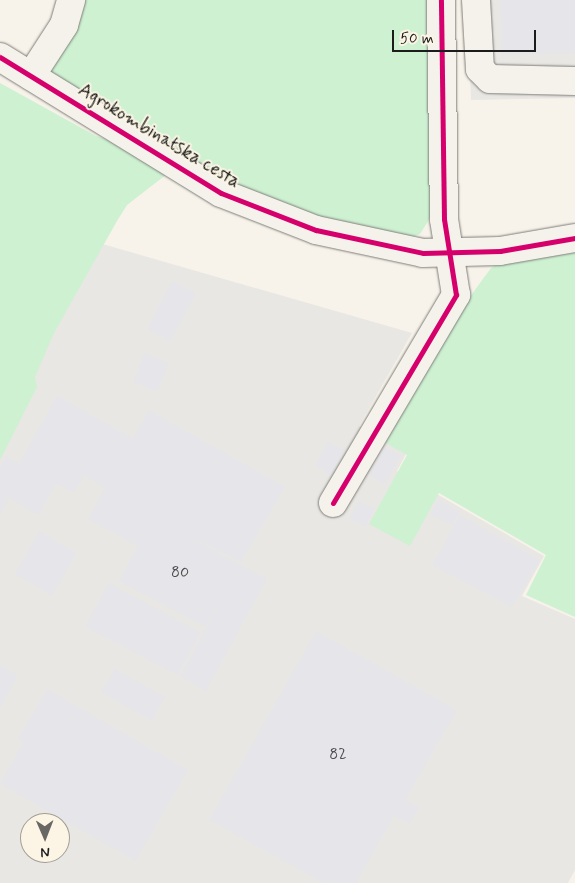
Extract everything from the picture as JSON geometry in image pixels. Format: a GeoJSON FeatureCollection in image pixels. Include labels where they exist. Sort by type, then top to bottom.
{"type":"FeatureCollection","features":[{"type":"Feature","properties":{"kind":"street"},"geometry":{"type":"LineString","coordinates":[[32,76],[64,26],[71,0]]}},
{"type":"Feature","properties":{"kind":"street"},"geometry":{"type":"LineString","coordinates":[[334,504],[456,295],[444,220],[441,0]]}},
{"type":"Feature","properties":{"kind":"street"},"geometry":{"type":"LineString","coordinates":[[476,0],[480,69],[490,79],[575,81]]}},
{"type":"Feature","properties":{"kind":"street","name":"Agrokombinatska cesta"},"geometry":{"type":"LineString","coordinates":[[0,57],[252,208],[365,244],[450,254],[575,238]]}},
{"type":"Feature","properties":{"kind":"shaded area"},"geometry":{"type":"Polygon","coordinates":[[[467,0],[575,0],[575,98],[471,100],[467,0]]]}},
{"type":"Feature","properties":{"kind":"shaded area"},"geometry":{"type":"Polygon","coordinates":[[[99,243],[412,333],[359,426],[407,452],[397,471],[544,556],[522,596],[575,619],[575,870],[568,883],[0,883],[0,432],[99,243]]]}},
{"type":"Feature","properties":{"kind":"green space"},"geometry":{"type":"Polygon","coordinates":[[[78,0],[434,0],[436,203],[430,218],[420,234],[405,240],[313,220],[218,180],[63,85],[48,69],[78,0]]]}},
{"type":"Feature","properties":{"kind":"green space"},"geometry":{"type":"Polygon","coordinates":[[[0,83],[96,136],[121,144],[167,174],[127,205],[117,221],[54,333],[35,377],[37,387],[0,460],[0,83]]]}},
{"type":"Feature","properties":{"kind":"green space"},"geometry":{"type":"Polygon","coordinates":[[[575,249],[575,617],[526,595],[546,555],[439,493],[410,546],[369,524],[407,455],[384,442],[453,320],[491,268],[501,261],[575,249]]]}},
{"type":"Feature","properties":{"kind":"building"},"geometry":{"type":"Polygon","coordinates":[[[500,0],[575,0],[575,53],[502,55],[500,0]]]}},
{"type":"Feature","properties":{"kind":"building"},"geometry":{"type":"Polygon","coordinates":[[[172,281],[196,293],[170,342],[147,329],[172,281]]]}},
{"type":"Feature","properties":{"kind":"building"},"geometry":{"type":"Polygon","coordinates":[[[144,353],[169,363],[157,392],[133,382],[144,353]]]}},
{"type":"Feature","properties":{"kind":"building"},"geometry":{"type":"Polygon","coordinates":[[[57,396],[133,438],[149,410],[285,487],[241,562],[182,533],[267,579],[206,691],[180,676],[224,595],[205,627],[119,581],[137,546],[88,519],[105,488],[84,476],[74,493],[56,484],[39,515],[10,499],[26,467],[0,515],[0,467],[6,456],[19,463],[57,396]]]}},
{"type":"Feature","properties":{"kind":"building"},"geometry":{"type":"Polygon","coordinates":[[[328,442],[344,450],[331,475],[315,466],[328,442]]]}},
{"type":"Feature","properties":{"kind":"building"},"geometry":{"type":"Polygon","coordinates":[[[385,447],[401,456],[385,484],[369,475],[385,447]]]}},
{"type":"Feature","properties":{"kind":"building"},"geometry":{"type":"Polygon","coordinates":[[[438,500],[460,512],[453,526],[430,514],[438,500]]]}},
{"type":"Feature","properties":{"kind":"building"},"geometry":{"type":"Polygon","coordinates":[[[358,501],[375,509],[366,527],[349,518],[358,501]]]}},
{"type":"Feature","properties":{"kind":"building"},"geometry":{"type":"Polygon","coordinates":[[[460,515],[540,560],[512,607],[432,565],[460,515]]]}},
{"type":"Feature","properties":{"kind":"building"},"geometry":{"type":"Polygon","coordinates":[[[39,531],[77,553],[52,596],[15,574],[39,531]]]}},
{"type":"Feature","properties":{"kind":"building"},"geometry":{"type":"Polygon","coordinates":[[[108,583],[201,632],[178,675],[85,627],[108,583]]]}},
{"type":"Feature","properties":{"kind":"building"},"geometry":{"type":"Polygon","coordinates":[[[316,631],[457,710],[405,800],[419,807],[410,824],[394,816],[356,883],[323,883],[209,820],[316,631]]]}},
{"type":"Feature","properties":{"kind":"building"},"geometry":{"type":"Polygon","coordinates":[[[0,665],[18,675],[0,709],[0,665]]]}},
{"type":"Feature","properties":{"kind":"building"},"geometry":{"type":"Polygon","coordinates":[[[115,669],[165,697],[152,721],[101,692],[115,669]]]}},
{"type":"Feature","properties":{"kind":"building"},"geometry":{"type":"Polygon","coordinates":[[[47,689],[188,770],[136,861],[70,824],[70,813],[51,813],[0,784],[23,742],[18,739],[47,689]]]}},
{"type":"Feature","properties":{"kind":"cycle path"},"geometry":{"type":"LineString","coordinates":[[333,503],[456,295],[444,219],[441,0]]}},
{"type":"Feature","properties":{"kind":"cycle path"},"geometry":{"type":"LineString","coordinates":[[0,57],[221,193],[316,230],[423,253],[500,251],[575,238]]}}]}
